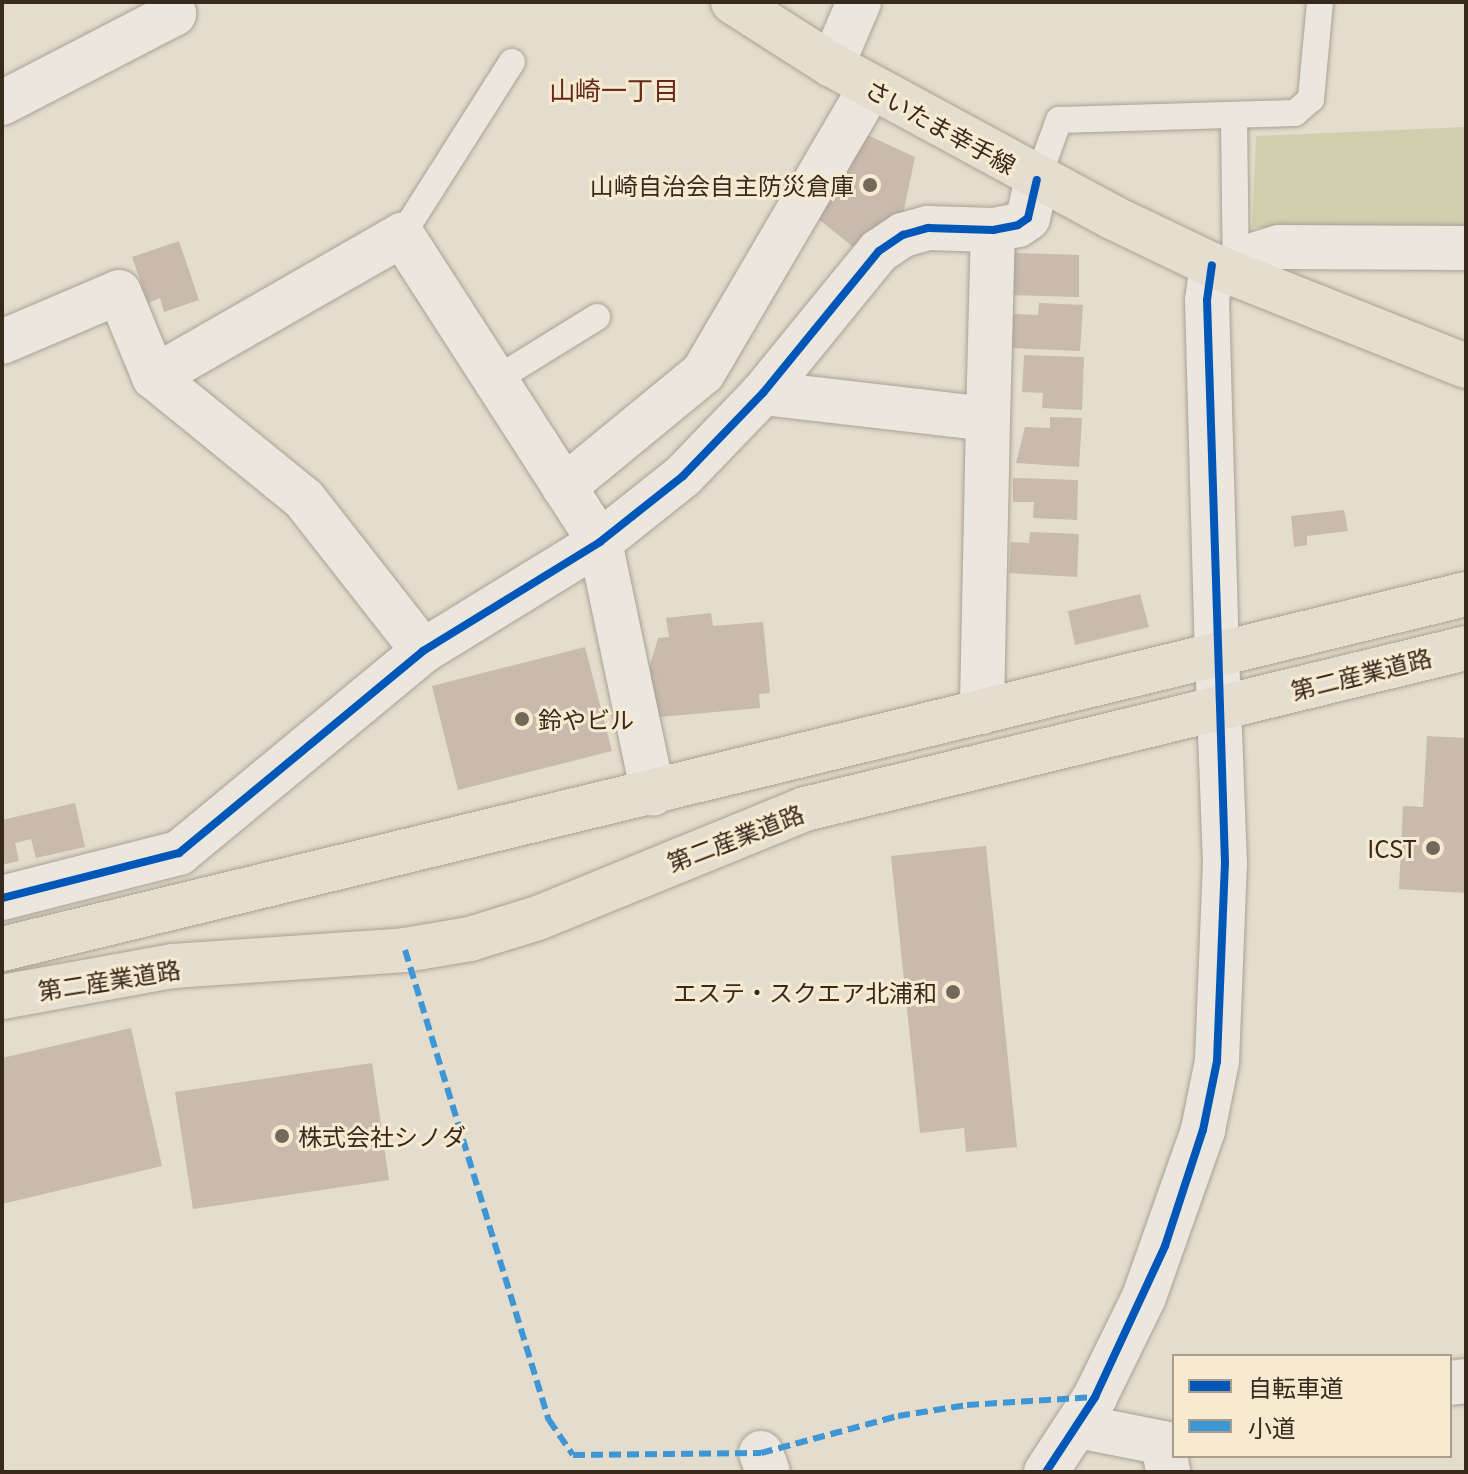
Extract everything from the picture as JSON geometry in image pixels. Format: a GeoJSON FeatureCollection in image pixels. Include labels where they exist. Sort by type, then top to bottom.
{"type":"FeatureCollection","features":[{"type":"Feature","properties":{"kind":"main road","name":"さいたま幸手線"},"geometry":{"type":"LineString","coordinates":[[733,2],[832,65],[1037,180],[1224,270],[1466,366]]}},
{"type":"Feature","properties":{"kind":"main road","name":"第二産業道路"},"geometry":{"type":"LineString","coordinates":[[2,949],[1466,594]]}},
{"type":"Feature","properties":{"kind":"main road","name":"第二産業道路"},"geometry":{"type":"LineString","coordinates":[[2,997],[173,966],[405,950],[470,939],[538,918],[805,809],[1466,648]]}},
{"type":"Feature","properties":{"kind":"street"},"geometry":{"type":"LineString","coordinates":[[2,103],[174,14],[171,2]]}},
{"type":"Feature","properties":{"kind":"street"},"geometry":{"type":"LineString","coordinates":[[832,65],[859,2]]}},
{"type":"Feature","properties":{"kind":"street"},"geometry":{"type":"LineString","coordinates":[[564,487],[703,373],[871,87]]}},
{"type":"Feature","properties":{"kind":"street"},"geometry":{"type":"LineString","coordinates":[[2,898],[179,853],[423,651],[600,542],[683,476],[763,393],[879,251],[903,235],[928,228],[993,230],[1028,218],[1037,180]]}},
{"type":"Feature","properties":{"kind":"street"},"geometry":{"type":"LineString","coordinates":[[982,712],[993,230]]}},
{"type":"Feature","properties":{"kind":"street"},"geometry":{"type":"LineString","coordinates":[[154,377],[402,235],[600,542],[653,793]]}},
{"type":"Feature","properties":{"kind":"street"},"geometry":{"type":"LineString","coordinates":[[1046,1472],[1078,1426],[1160,1259],[1203,1130],[1217,1061],[1225,863],[1207,300],[1224,270],[1279,247],[1466,248]]}},
{"type":"Feature","properties":{"kind":"street"},"geometry":{"type":"LineString","coordinates":[[2,342],[119,292],[154,377],[304,499],[423,651]]}},
{"type":"Feature","properties":{"kind":"street"},"geometry":{"type":"LineString","coordinates":[[763,393],[988,419]]}},
{"type":"Feature","properties":{"kind":"street"},"geometry":{"type":"LineString","coordinates":[[1078,1426],[1168,1447]]}},
{"type":"Feature","properties":{"kind":"lane"},"geometry":{"type":"LineString","coordinates":[[1037,180],[1059,120],[1295,113],[1311,99],[1320,2]]}},
{"type":"Feature","properties":{"kind":"lane"},"geometry":{"type":"LineString","coordinates":[[402,235],[512,62]]}},
{"type":"Feature","properties":{"kind":"lane"},"geometry":{"type":"LineString","coordinates":[[1224,270],[1234,117]]}},
{"type":"Feature","properties":{"kind":"lane"},"geometry":{"type":"LineString","coordinates":[[495,380],[597,317]]}},
{"type":"Feature","properties":{"kind":"green space"},"geometry":{"type":"Polygon","coordinates":[[[1466,127],[1466,236],[1252,227],[1256,136],[1466,127]]]}},
{"type":"Feature","properties":{"kind":"building","name":"山崎自治会自主防災倉庫"},"geometry":{"type":"Polygon","coordinates":[[[865,134],[915,157],[902,219],[862,254],[812,214],[865,134]]]}},
{"type":"Feature","properties":{"kind":"building"},"geometry":{"type":"Polygon","coordinates":[[[179,241],[199,300],[164,312],[160,298],[148,303],[132,257],[179,241]]]}},
{"type":"Feature","properties":{"kind":"building"},"geometry":{"type":"Polygon","coordinates":[[[1012,253],[1079,255],[1079,297],[1010,295],[1012,253]]]}},
{"type":"Feature","properties":{"kind":"building"},"geometry":{"type":"Polygon","coordinates":[[[1039,303],[1083,305],[1080,351],[1012,348],[1013,314],[1038,315],[1039,303]]]}},
{"type":"Feature","properties":{"kind":"building"},"geometry":{"type":"Polygon","coordinates":[[[1024,355],[1084,357],[1082,410],[1042,408],[1043,393],[1022,392],[1024,355]]]}},
{"type":"Feature","properties":{"kind":"building"},"geometry":{"type":"Polygon","coordinates":[[[1050,417],[1082,418],[1079,467],[1016,463],[1025,427],[1050,428],[1050,417]]]}},
{"type":"Feature","properties":{"kind":"building"},"geometry":{"type":"Polygon","coordinates":[[[1013,478],[1078,480],[1077,520],[1033,518],[1034,502],[1013,502],[1013,478]]]}},
{"type":"Feature","properties":{"kind":"building"},"geometry":{"type":"Polygon","coordinates":[[[1344,510],[1348,531],[1307,536],[1307,545],[1294,547],[1291,516],[1344,510]]]}},
{"type":"Feature","properties":{"kind":"building"},"geometry":{"type":"Polygon","coordinates":[[[1030,532],[1079,534],[1077,577],[1009,573],[1011,542],[1029,543],[1030,532]]]}},
{"type":"Feature","properties":{"kind":"building"},"geometry":{"type":"Polygon","coordinates":[[[1140,594],[1149,627],[1075,645],[1068,611],[1140,594]]]}},
{"type":"Feature","properties":{"kind":"building"},"geometry":{"type":"Polygon","coordinates":[[[711,613],[713,626],[763,622],[770,693],[759,694],[760,708],[648,718],[645,683],[658,638],[669,637],[666,618],[711,613]]]}},
{"type":"Feature","properties":{"kind":"building","name":"鈴やビル"},"geometry":{"type":"Polygon","coordinates":[[[585,647],[612,751],[458,790],[432,686],[585,647]]]}},
{"type":"Feature","properties":{"kind":"building","name":"ICST"},"geometry":{"type":"Polygon","coordinates":[[[1427,736],[1466,738],[1466,893],[1399,889],[1403,806],[1423,807],[1427,736]]]}},
{"type":"Feature","properties":{"kind":"building"},"geometry":{"type":"Polygon","coordinates":[[[75,803],[85,847],[36,858],[31,839],[15,843],[19,861],[2,865],[2,820],[75,803]]]}},
{"type":"Feature","properties":{"kind":"building","name":"エステ・スクエア北浦和"},"geometry":{"type":"Polygon","coordinates":[[[986,846],[1017,1147],[966,1152],[964,1128],[920,1133],[891,856],[986,846]]]}},
{"type":"Feature","properties":{"kind":"building"},"geometry":{"type":"Polygon","coordinates":[[[131,1028],[162,1166],[2,1204],[2,1058],[131,1028]]]}},
{"type":"Feature","properties":{"kind":"building","name":"株式会社シノダ"},"geometry":{"type":"Polygon","coordinates":[[[372,1063],[389,1180],[193,1209],[175,1092],[372,1063]]]}},
{"type":"Feature","properties":{"kind":"marked path"},"geometry":{"type":"LineString","coordinates":[[405,950],[549,1420],[573,1455],[761,1453],[898,1416],[967,1405],[1095,1397]]}},
{"type":"Feature","properties":{"kind":"cycle path"},"geometry":{"type":"LineString","coordinates":[[2,898],[179,853],[423,651],[600,542],[683,476],[763,393],[879,251],[903,235],[928,228],[993,230],[1018,225],[1028,218],[1037,180]]}},
{"type":"Feature","properties":{"kind":"cycle path"},"geometry":{"type":"LineString","coordinates":[[1046,1472],[1095,1397],[1165,1246],[1203,1130],[1217,1061],[1225,863],[1207,300],[1212,265]]}},
{"type":"Feature","properties":{"kind":"place","name":"山崎自治会自主防災倉庫"},"geometry":{"type":"Point","coordinates":[870,185]}},
{"type":"Feature","properties":{"kind":"place","name":"鈴やビル"},"geometry":{"type":"Point","coordinates":[522,719]}},
{"type":"Feature","properties":{"kind":"place","name":"ICST"},"geometry":{"type":"Point","coordinates":[1433,848]}},
{"type":"Feature","properties":{"kind":"place","name":"エステ・スクエア北浦和"},"geometry":{"type":"Point","coordinates":[953,992]}},
{"type":"Feature","properties":{"kind":"place","name":"株式会社シノダ"},"geometry":{"type":"Point","coordinates":[282,1136]}},
{"type":"Feature","properties":{"kind":"district","name":"山崎一丁目"},"geometry":{"type":"Point","coordinates":[614,89]}}]}
